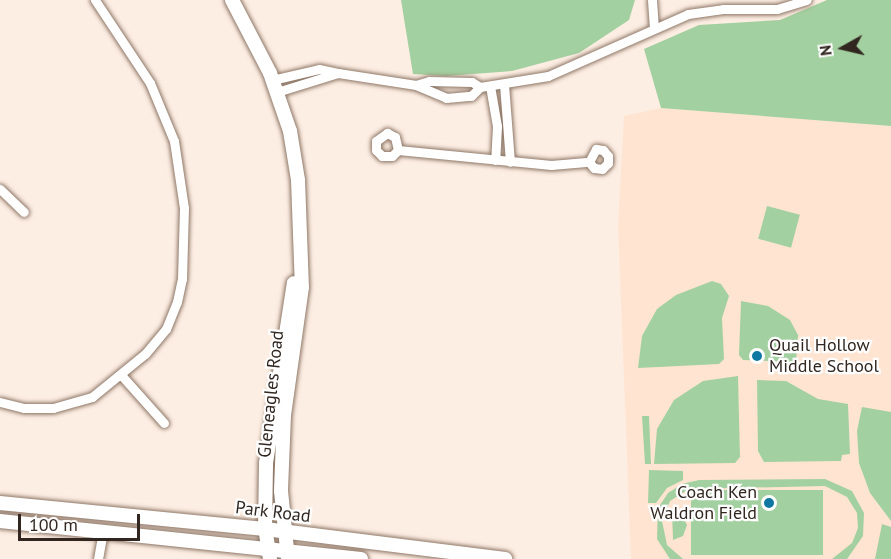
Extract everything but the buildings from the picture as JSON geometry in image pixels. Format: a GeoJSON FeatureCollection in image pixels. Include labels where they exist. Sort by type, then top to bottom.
{"type":"FeatureCollection","features":[{"type":"Feature","properties":{"kind":"main road","name":"Gleneagles Road"},"geometry":{"type":"LineString","coordinates":[[232,0],[254,36],[275,86],[298,180],[302,287],[284,415],[280,490],[287,555]]}},
{"type":"Feature","properties":{"kind":"main road","name":"Gleneagles Road"},"geometry":{"type":"LineString","coordinates":[[269,553],[265,529],[270,418],[300,261]]}},
{"type":"Feature","properties":{"kind":"main road","name":"Park Road"},"geometry":{"type":"LineString","coordinates":[[0,503],[284,531],[505,559]]}},
{"type":"Feature","properties":{"kind":"main road","name":"Park Road"},"geometry":{"type":"LineString","coordinates":[[0,521],[287,555],[361,559]]}},
{"type":"Feature","properties":{"kind":"street"},"geometry":{"type":"LineString","coordinates":[[0,402],[24,408],[65,406],[92,397],[122,376],[158,339],[177,302],[182,279],[182,181],[162,108],[95,0]]}},
{"type":"Feature","properties":{"kind":"street"},"geometry":{"type":"LineString","coordinates":[[651,0],[654,26]]}},
{"type":"Feature","properties":{"kind":"street"},"geometry":{"type":"LineString","coordinates":[[416,85],[429,81],[472,82],[480,87],[548,76],[582,63],[654,26],[705,10],[777,9],[807,0]]}},
{"type":"Feature","properties":{"kind":"street"},"geometry":{"type":"LineString","coordinates":[[275,86],[338,73],[416,85],[446,98],[471,96],[480,87]]}},
{"type":"Feature","properties":{"kind":"street"},"geometry":{"type":"LineString","coordinates":[[504,84],[510,162]]}},
{"type":"Feature","properties":{"kind":"street"},"geometry":{"type":"LineString","coordinates":[[490,86],[497,126],[495,160]]}},
{"type":"Feature","properties":{"kind":"street"},"geometry":{"type":"LineString","coordinates":[[398,150],[510,162],[576,166],[589,162]]}},
{"type":"Feature","properties":{"kind":"street"},"geometry":{"type":"LineString","coordinates":[[0,189],[24,212]]}},
{"type":"Feature","properties":{"kind":"street"},"geometry":{"type":"LineString","coordinates":[[122,376],[164,423]]}},
{"type":"Feature","properties":{"kind":"street"},"geometry":{"type":"LineString","coordinates":[[98,559],[103,532]]}},
{"type":"Feature","properties":{"kind":"shaded area","name":"Quail Hollow Middle School"},"geometry":{"type":"Polygon","coordinates":[[[661,108],[891,126],[891,559],[631,559],[618,226],[624,116],[661,108]]]}},
{"type":"Feature","properties":{"kind":"green space"},"geometry":{"type":"Polygon","coordinates":[[[401,0],[635,0],[629,20],[579,53],[512,71],[446,76],[413,74],[401,0]]]}},
{"type":"Feature","properties":{"kind":"green space"},"geometry":{"type":"Polygon","coordinates":[[[827,0],[891,0],[891,126],[661,108],[644,49],[699,25],[780,20],[827,0]]]}},
{"type":"Feature","properties":{"kind":"green space"},"geometry":{"type":"Polygon","coordinates":[[[767,206],[800,215],[791,248],[758,239],[767,206]]]}},
{"type":"Feature","properties":{"kind":"green space"},"geometry":{"type":"Polygon","coordinates":[[[712,281],[721,284],[729,296],[722,318],[724,359],[719,364],[638,368],[642,336],[657,309],[676,295],[712,281]]]}},
{"type":"Feature","properties":{"kind":"green space"},"geometry":{"type":"Polygon","coordinates":[[[741,301],[768,306],[790,320],[798,335],[796,362],[743,360],[739,355],[741,301]]]}},
{"type":"Feature","properties":{"kind":"green space"},"geometry":{"type":"Polygon","coordinates":[[[738,376],[740,457],[735,463],[654,464],[657,429],[674,400],[703,381],[738,376]]]}},
{"type":"Feature","properties":{"kind":"green space"},"geometry":{"type":"Polygon","coordinates":[[[757,380],[786,381],[818,399],[848,404],[850,454],[842,455],[841,461],[764,462],[758,451],[757,380]]]}},
{"type":"Feature","properties":{"kind":"green space"},"geometry":{"type":"Polygon","coordinates":[[[862,407],[891,412],[891,521],[870,493],[859,463],[857,431],[862,407]]]}},
{"type":"Feature","properties":{"kind":"green space"},"geometry":{"type":"Polygon","coordinates":[[[642,416],[649,416],[651,464],[645,464],[642,416]]]}},
{"type":"Feature","properties":{"kind":"green space"},"geometry":{"type":"Polygon","coordinates":[[[649,470],[683,471],[683,480],[667,488],[656,503],[648,503],[649,470]]]}},
{"type":"Feature","properties":{"kind":"green space"},"geometry":{"type":"Polygon","coordinates":[[[825,479],[852,491],[864,513],[863,536],[847,559],[832,559],[852,543],[858,528],[857,513],[847,497],[825,486],[689,489],[670,501],[662,521],[667,545],[683,559],[670,559],[657,539],[658,508],[668,493],[682,484],[699,480],[825,479]]]}},
{"type":"Feature","properties":{"kind":"green space"},"geometry":{"type":"Polygon","coordinates":[[[691,490],[823,490],[823,555],[691,555],[691,490]]]}},
{"type":"Feature","properties":{"kind":"green space"},"geometry":{"type":"Polygon","coordinates":[[[672,511],[682,515],[687,525],[683,536],[673,540],[672,511]]]}},
{"type":"Feature","properties":{"kind":"green space"},"geometry":{"type":"Polygon","coordinates":[[[882,524],[891,527],[891,559],[875,559],[882,524]]]}},
{"type":"Feature","properties":{"kind":"place","name":"Quail Hollow Middle School"},"geometry":{"type":"Point","coordinates":[757,356]}},
{"type":"Feature","properties":{"kind":"place","name":"Coach Ken Waldron Field"},"geometry":{"type":"Point","coordinates":[769,503]}}]}
